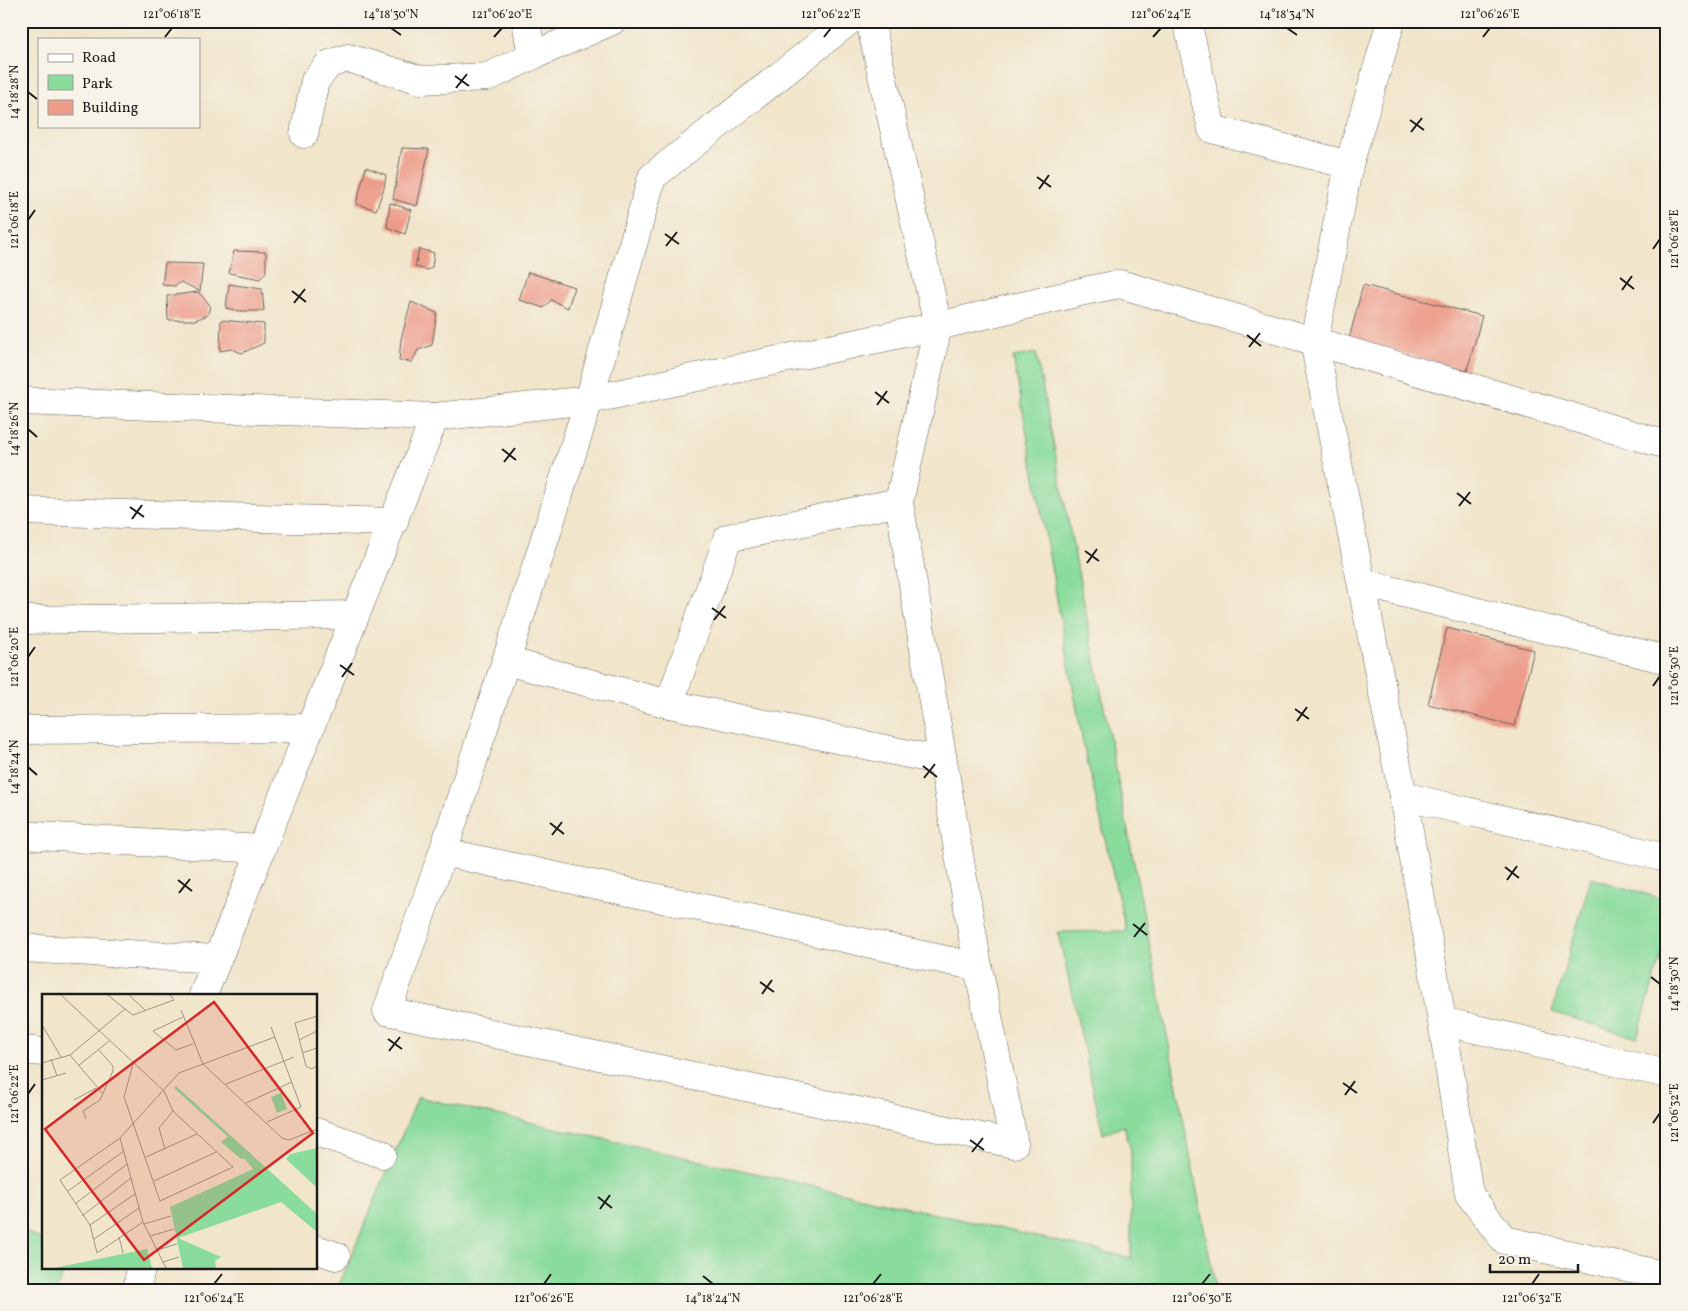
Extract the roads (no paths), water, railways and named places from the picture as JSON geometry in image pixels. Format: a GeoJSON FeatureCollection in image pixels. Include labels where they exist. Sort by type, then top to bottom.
{"type":"FeatureCollection","features":[{"type":"Feature","properties":{"kind":"street"},"geometry":{"type":"LineString","coordinates":[[526,21],[532,56]]}},
{"type":"Feature","properties":{"kind":"street"},"geometry":{"type":"LineString","coordinates":[[304,134],[315,81],[329,64],[348,58],[421,80],[488,77],[612,21]]}},
{"type":"Feature","properties":{"kind":"street"},"geometry":{"type":"LineString","coordinates":[[849,21],[652,177],[589,400],[443,852],[387,1012],[1014,1144],[978,967],[899,502],[938,326],[870,21]]}},
{"type":"Feature","properties":{"kind":"street"},"geometry":{"type":"LineString","coordinates":[[1187,21],[1212,129],[1349,165]]}},
{"type":"Feature","properties":{"kind":"street"},"geometry":{"type":"LineString","coordinates":[[1391,21],[1349,165],[1314,341],[1403,796],[1442,1021],[1469,1194],[1504,1240],[1667,1276]]}},
{"type":"Feature","properties":{"kind":"street"},"geometry":{"type":"LineString","coordinates":[[21,401],[435,417],[589,400],[938,326],[1120,284],[1667,444]]}},
{"type":"Feature","properties":{"kind":"street"},"geometry":{"type":"LineString","coordinates":[[203,994],[435,417]]}},
{"type":"Feature","properties":{"kind":"street"},"geometry":{"type":"LineString","coordinates":[[669,704],[728,538],[899,502]]}},
{"type":"Feature","properties":{"kind":"street"},"geometry":{"type":"LineString","coordinates":[[21,511],[394,522]]}},
{"type":"Feature","properties":{"kind":"street"},"geometry":{"type":"LineString","coordinates":[[1362,583],[1667,660]]}},
{"type":"Feature","properties":{"kind":"street"},"geometry":{"type":"LineString","coordinates":[[21,620],[355,615]]}},
{"type":"Feature","properties":{"kind":"street"},"geometry":{"type":"LineString","coordinates":[[506,661],[669,704],[942,761]]}},
{"type":"Feature","properties":{"kind":"street"},"geometry":{"type":"LineString","coordinates":[[21,730],[310,728]]}},
{"type":"Feature","properties":{"kind":"street"},"geometry":{"type":"LineString","coordinates":[[1403,796],[1667,858]]}},
{"type":"Feature","properties":{"kind":"street"},"geometry":{"type":"LineString","coordinates":[[21,835],[261,849]]}},
{"type":"Feature","properties":{"kind":"street"},"geometry":{"type":"LineString","coordinates":[[443,852],[978,967]]}},
{"type":"Feature","properties":{"kind":"street"},"geometry":{"type":"LineString","coordinates":[[21,948],[217,959]]}},
{"type":"Feature","properties":{"kind":"street"},"geometry":{"type":"LineString","coordinates":[[1442,1021],[1667,1074]]}},
{"type":"Feature","properties":{"kind":"street"},"geometry":{"type":"LineString","coordinates":[[21,1050],[42,1052]]}},
{"type":"Feature","properties":{"kind":"street"},"geometry":{"type":"LineString","coordinates":[[318,1133],[382,1154]]}},
{"type":"Feature","properties":{"kind":"street"},"geometry":{"type":"LineString","coordinates":[[137,1290],[141,1268]]}}]}
